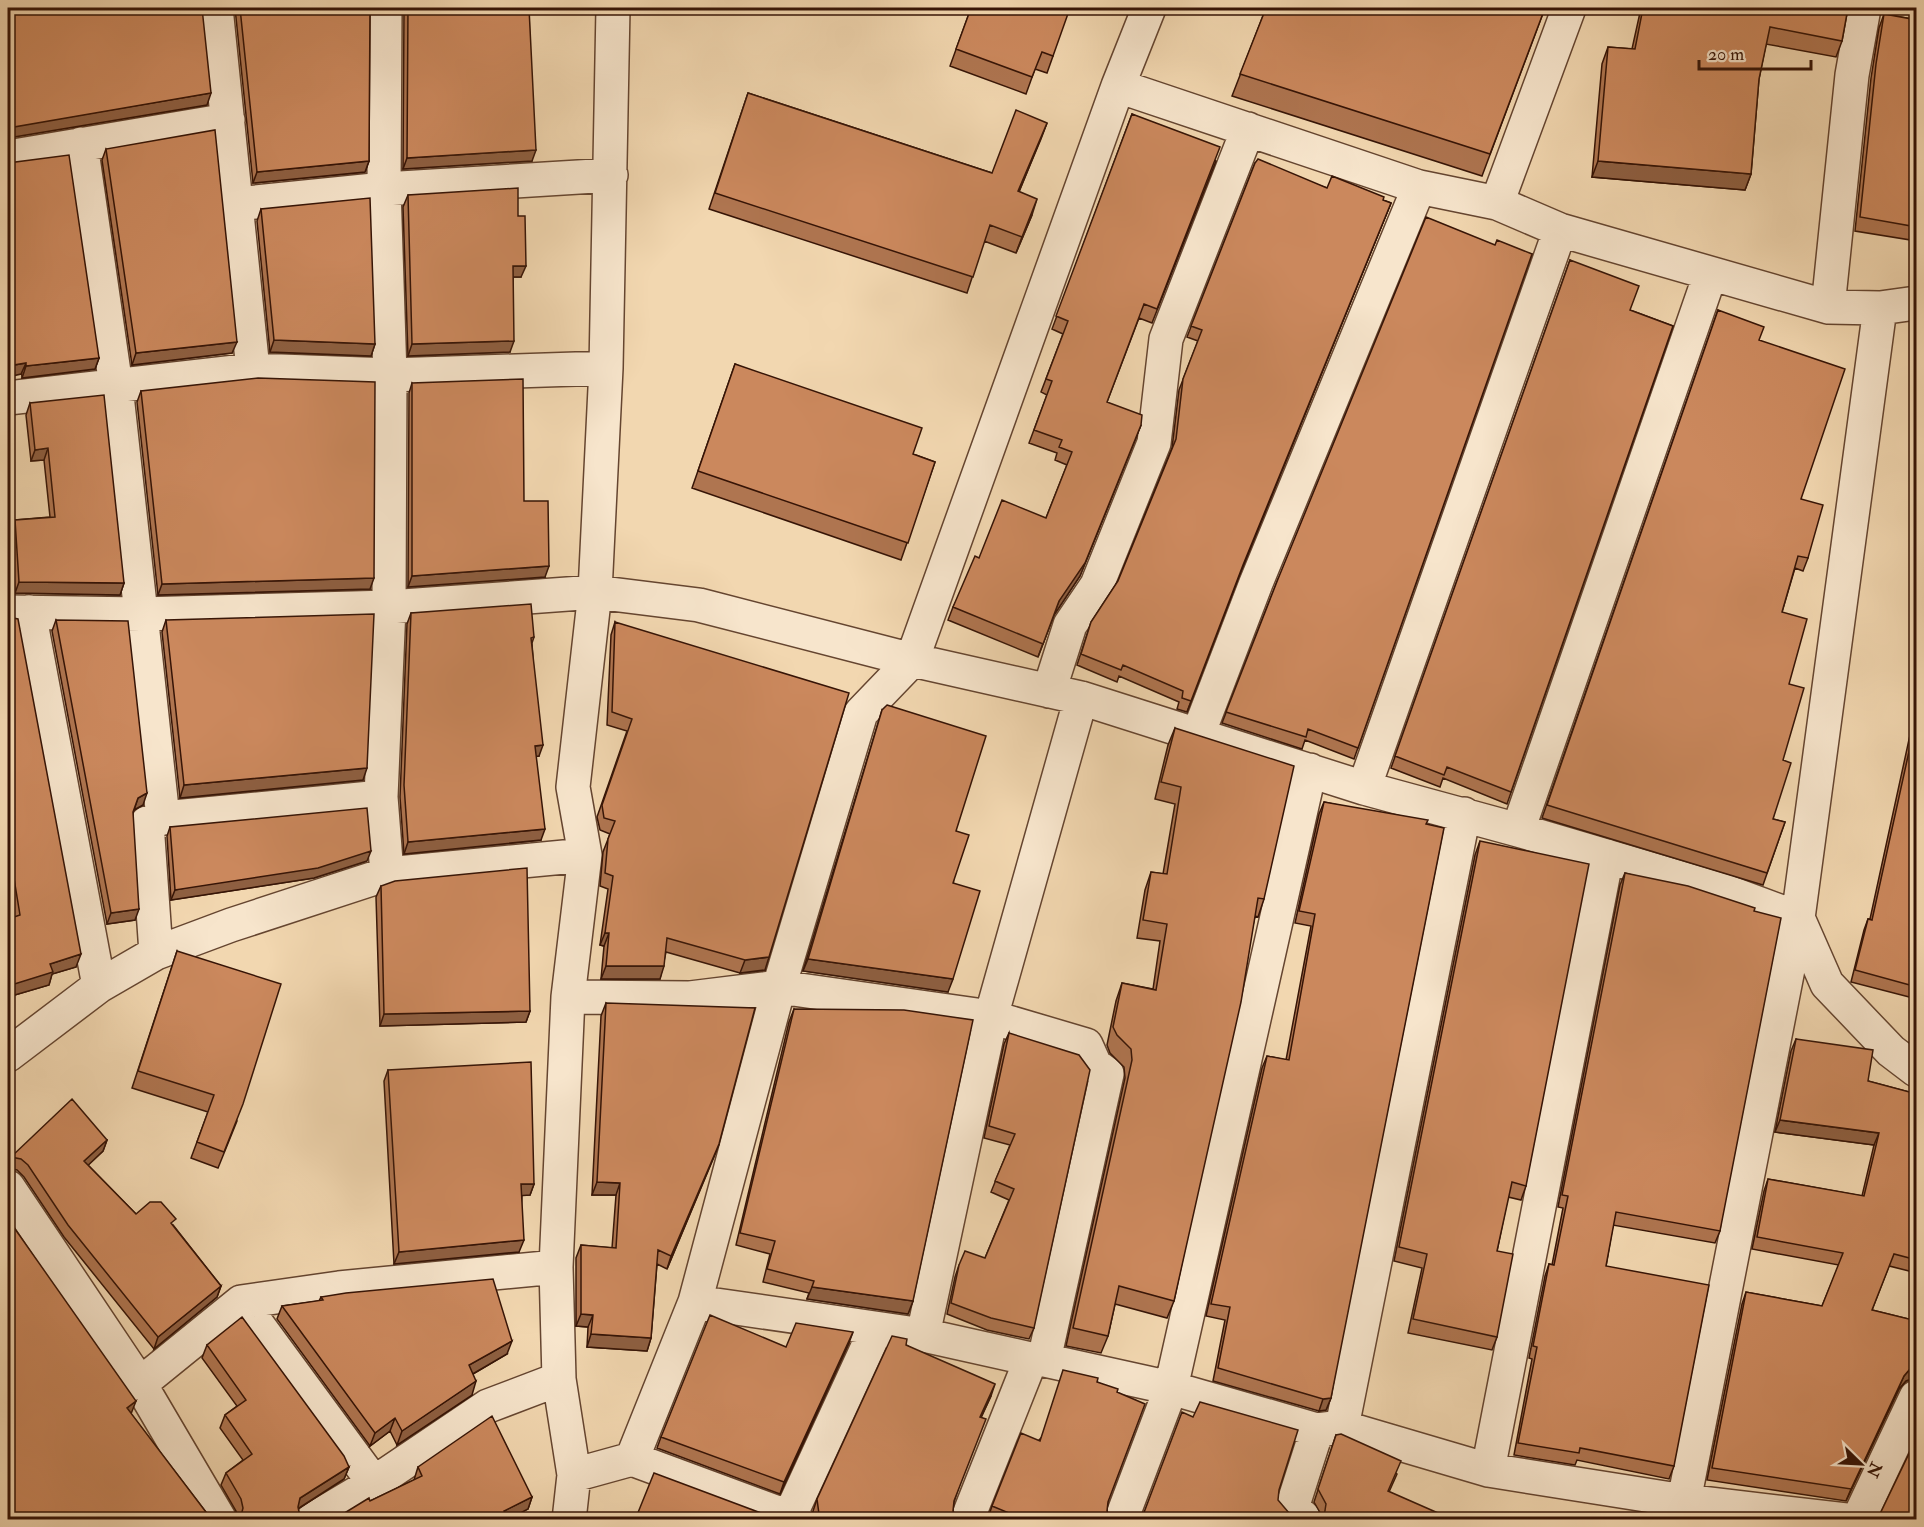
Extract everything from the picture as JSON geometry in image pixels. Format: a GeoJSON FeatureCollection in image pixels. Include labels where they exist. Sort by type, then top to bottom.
{"type":"FeatureCollection","features":[{"type":"Feature","properties":{"kind":"street"},"geometry":{"type":"LineString","coordinates":[[216,8],[253,370]]}},
{"type":"Feature","properties":{"kind":"street"},"geometry":{"type":"LineString","coordinates":[[385,8],[384,189],[390,375],[389,607],[381,797],[387,874]]}},
{"type":"Feature","properties":{"kind":"street"},"geometry":{"type":"LineString","coordinates":[[569,1520],[574,1475],[559,1379],[556,1267],[568,997],[585,855],[573,786],[595,592],[606,368],[613,8]]}},
{"type":"Feature","properties":{"kind":"street"},"geometry":{"type":"LineString","coordinates":[[632,1459],[695,1302],[779,987],[861,712],[912,660],[1149,8]]}},
{"type":"Feature","properties":{"kind":"street"},"geometry":{"type":"LineString","coordinates":[[1497,203],[1569,8]]}},
{"type":"Feature","properties":{"kind":"street"},"geometry":{"type":"LineString","coordinates":[[1828,307],[1852,75],[1864,8]]}},
{"type":"Feature","properties":{"kind":"street"},"geometry":{"type":"LineString","coordinates":[[1119,86],[1419,187],[1497,203],[1560,230],[1710,275],[1828,307],[1880,308],[1917,303]]}},
{"type":"Feature","properties":{"kind":"street"},"geometry":{"type":"LineString","coordinates":[[8,157],[228,120]]}},
{"type":"Feature","properties":{"kind":"street"},"geometry":{"type":"LineString","coordinates":[[1049,691],[1070,625],[1096,585],[1154,443],[1166,339],[1248,129]]}},
{"type":"Feature","properties":{"kind":"street"},"geometry":{"type":"LineString","coordinates":[[81,144],[116,386],[163,818]]}},
{"type":"Feature","properties":{"kind":"street"},"geometry":{"type":"LineString","coordinates":[[236,204],[384,189],[611,175]]}},
{"type":"Feature","properties":{"kind":"street"},"geometry":{"type":"LineString","coordinates":[[1197,736],[1256,583],[1419,187]]}},
{"type":"Feature","properties":{"kind":"street"},"geometry":{"type":"LineString","coordinates":[[1364,788],[1560,230]]}},
{"type":"Feature","properties":{"kind":"street"},"geometry":{"type":"LineString","coordinates":[[1518,830],[1710,275]]}},
{"type":"Feature","properties":{"kind":"street"},"geometry":{"type":"LineString","coordinates":[[1684,1501],[1798,918],[1880,308]]}},
{"type":"Feature","properties":{"kind":"street"},"geometry":{"type":"LineString","coordinates":[[8,398],[253,370],[390,375],[606,368]]}},
{"type":"Feature","properties":{"kind":"street"},"geometry":{"type":"LineString","coordinates":[[99,986],[18,612],[141,614],[389,607],[595,592],[699,604],[912,660],[1082,698],[1364,788],[1464,814],[1725,891],[1798,918],[1827,984],[1891,1051],[1917,1070]]}},
{"type":"Feature","properties":{"kind":"street"},"geometry":{"type":"LineString","coordinates":[[923,1335],[991,1017],[1082,698]]}},
{"type":"Feature","properties":{"kind":"street"},"geometry":{"type":"LineString","coordinates":[[1121,1520],[1172,1388],[1310,770]]}},
{"type":"Feature","properties":{"kind":"street"},"geometry":{"type":"LineString","coordinates":[[156,953],[147,823],[163,818],[381,797]]}},
{"type":"Feature","properties":{"kind":"street"},"geometry":{"type":"LineString","coordinates":[[1303,1520],[1292,1508],[1329,1428],[1464,814]]}},
{"type":"Feature","properties":{"kind":"street"},"geometry":{"type":"LineString","coordinates":[[8,1055],[99,986],[156,953],[231,925],[387,874],[585,855]]}},
{"type":"Feature","properties":{"kind":"street"},"geometry":{"type":"LineString","coordinates":[[1488,1470],[1607,856]]}},
{"type":"Feature","properties":{"kind":"street"},"geometry":{"type":"LineString","coordinates":[[568,997],[690,998],[779,987],[991,1017],[1086,1045],[1095,1065],[1107,1074],[1037,1359],[967,1520]]}},
{"type":"Feature","properties":{"kind":"street"},"geometry":{"type":"LineString","coordinates":[[8,1187],[140,1384],[220,1520]]}},
{"type":"Feature","properties":{"kind":"street"},"geometry":{"type":"LineString","coordinates":[[140,1384],[241,1302],[339,1288],[556,1267]]}},
{"type":"Feature","properties":{"kind":"street"},"geometry":{"type":"LineString","coordinates":[[241,1302],[374,1483]]}},
{"type":"Feature","properties":{"kind":"street"},"geometry":{"type":"LineString","coordinates":[[695,1302],[923,1335],[1037,1359],[1172,1388],[1488,1470],[1684,1501],[1846,1520]]}},
{"type":"Feature","properties":{"kind":"street"},"geometry":{"type":"LineString","coordinates":[[574,1475],[632,1459],[791,1518],[876,1329]]}},
{"type":"Feature","properties":{"kind":"street"},"geometry":{"type":"LineString","coordinates":[[312,1520],[374,1483],[488,1406],[559,1379]]}},
{"type":"Feature","properties":{"kind":"street"},"geometry":{"type":"LineString","coordinates":[[1857,1520],[1917,1397]]}},
{"type":"Feature","properties":{"kind":"building"},"geometry":{"type":"Polygon","coordinates":[[[8,8],[202,8],[211,93],[8,128],[8,8]]]}},
{"type":"Feature","properties":{"kind":"building"},"geometry":{"type":"Polygon","coordinates":[[[240,8],[370,8],[369,161],[257,172],[240,8]]]}},
{"type":"Feature","properties":{"kind":"building"},"geometry":{"type":"Polygon","coordinates":[[[408,8],[529,8],[536,150],[407,158],[408,8]]]}},
{"type":"Feature","properties":{"kind":"building"},"geometry":{"type":"Polygon","coordinates":[[[971,8],[1070,8],[1053,56],[1042,52],[1032,77],[956,49],[971,8]]]}},
{"type":"Feature","properties":{"kind":"building"},"geometry":{"type":"Polygon","coordinates":[[[1266,8],[1545,8],[1490,154],[1240,74],[1266,8]]]}},
{"type":"Feature","properties":{"kind":"building"},"geometry":{"type":"Polygon","coordinates":[[[1643,8],[1848,8],[1842,41],[1770,27],[1759,79],[1751,174],[1598,161],[1608,47],[1635,49],[1643,8]]]}},
{"type":"Feature","properties":{"kind":"building"},"geometry":{"type":"Polygon","coordinates":[[[1884,14],[1917,20],[1917,227],[1860,217],[1876,64],[1884,14]]]}},
{"type":"Feature","properties":{"kind":"building"},"geometry":{"type":"Polygon","coordinates":[[[748,93],[992,173],[1016,110],[1047,123],[1018,191],[1037,199],[1022,237],[990,225],[973,277],[715,193],[748,93]]]}},
{"type":"Feature","properties":{"kind":"building"},"geometry":{"type":"Polygon","coordinates":[[[1132,114],[1220,147],[1157,309],[1144,304],[1107,402],[1142,415],[1141,425],[1085,563],[1059,601],[1043,644],[953,607],[975,556],[979,558],[1002,500],[1046,518],[1072,452],[1059,447],[1062,440],[1034,430],[1052,381],[1046,379],[1068,321],[1056,316],[1132,114]]]}},
{"type":"Feature","properties":{"kind":"building"},"geometry":{"type":"Polygon","coordinates":[[[215,130],[237,342],[136,353],[106,149],[215,130]]]}},
{"type":"Feature","properties":{"kind":"building"},"geometry":{"type":"Polygon","coordinates":[[[69,155],[99,358],[8,366],[8,163],[69,155]]]}},
{"type":"Feature","properties":{"kind":"building"},"geometry":{"type":"Polygon","coordinates":[[[1258,159],[1327,188],[1332,176],[1384,197],[1383,200],[1391,203],[1243,565],[1191,701],[1182,698],[1183,691],[1123,665],[1121,670],[1081,654],[1091,622],[1118,581],[1176,439],[1183,379],[1202,330],[1191,326],[1258,159]]]}},
{"type":"Feature","properties":{"kind":"building"},"geometry":{"type":"Polygon","coordinates":[[[518,188],[518,216],[525,216],[526,266],[513,266],[514,341],[412,344],[408,195],[518,188]]]}},
{"type":"Feature","properties":{"kind":"building"},"geometry":{"type":"Polygon","coordinates":[[[370,198],[375,344],[274,340],[261,209],[370,198]]]}},
{"type":"Feature","properties":{"kind":"building"},"geometry":{"type":"Polygon","coordinates":[[[1426,217],[1495,245],[1497,240],[1532,254],[1358,748],[1308,729],[1306,737],[1226,712],[1426,217]]]}},
{"type":"Feature","properties":{"kind":"building"},"geometry":{"type":"Polygon","coordinates":[[[1570,260],[1639,286],[1630,310],[1673,326],[1511,792],[1447,767],[1444,775],[1395,756],[1570,260]]]}},
{"type":"Feature","properties":{"kind":"building"},"geometry":{"type":"Polygon","coordinates":[[[1718,310],[1764,327],[1759,340],[1845,369],[1801,499],[1823,505],[1808,558],[1798,556],[1782,612],[1807,619],[1789,684],[1804,688],[1783,760],[1791,763],[1773,819],[1785,822],[1767,873],[1547,805],[1718,310]]]}},
{"type":"Feature","properties":{"kind":"building"},"geometry":{"type":"Polygon","coordinates":[[[735,364],[922,428],[913,454],[935,462],[908,543],[698,471],[735,364]]]}},
{"type":"Feature","properties":{"kind":"building"},"geometry":{"type":"Polygon","coordinates":[[[258,378],[375,382],[374,578],[162,584],[141,391],[258,378]]]}},
{"type":"Feature","properties":{"kind":"building"},"geometry":{"type":"Polygon","coordinates":[[[523,379],[524,501],[548,501],[549,566],[412,576],[412,383],[523,379]]]}},
{"type":"Feature","properties":{"kind":"building"},"geometry":{"type":"Polygon","coordinates":[[[104,395],[124,583],[19,582],[15,520],[55,517],[48,448],[35,450],[30,403],[104,395]]]}},
{"type":"Feature","properties":{"kind":"building"},"geometry":{"type":"Polygon","coordinates":[[[531,604],[534,637],[531,638],[543,745],[535,746],[545,829],[408,842],[404,785],[411,613],[531,604]]]}},
{"type":"Feature","properties":{"kind":"building"},"geometry":{"type":"Polygon","coordinates":[[[374,614],[367,768],[184,785],[166,620],[374,614]]]}},
{"type":"Feature","properties":{"kind":"building"},"geometry":{"type":"Polygon","coordinates":[[[8,617],[18,619],[81,954],[50,964],[53,972],[8,986],[8,919],[20,915],[8,842],[8,617]]]}},
{"type":"Feature","properties":{"kind":"building"},"geometry":{"type":"Polygon","coordinates":[[[56,620],[128,621],[147,793],[138,798],[133,812],[139,909],[111,913],[56,620]]]}},
{"type":"Feature","properties":{"kind":"building"},"geometry":{"type":"Polygon","coordinates":[[[615,622],[849,693],[769,957],[745,960],[667,938],[664,966],[606,966],[609,933],[605,933],[613,876],[605,873],[608,839],[615,821],[604,818],[602,805],[632,719],[612,712],[615,622]]]}},
{"type":"Feature","properties":{"kind":"building"},"geometry":{"type":"Polygon","coordinates":[[[887,705],[986,736],[956,831],[969,835],[953,883],[980,891],[953,979],[808,959],[882,710],[887,705]]]}},
{"type":"Feature","properties":{"kind":"building"},"geometry":{"type":"Polygon","coordinates":[[[1917,715],[1917,987],[1855,970],[1868,919],[1872,920],[1917,715]]]}},
{"type":"Feature","properties":{"kind":"building"},"geometry":{"type":"Polygon","coordinates":[[[1175,728],[1294,766],[1264,899],[1258,898],[1241,1002],[1174,1301],[1119,1286],[1108,1336],[1073,1328],[1132,1060],[1131,1049],[1117,1035],[1113,1027],[1122,983],[1156,990],[1167,924],[1143,920],[1151,872],[1167,874],[1181,787],[1161,782],[1175,728]]]}},
{"type":"Feature","properties":{"kind":"building"},"geometry":{"type":"Polygon","coordinates":[[[1324,802],[1428,820],[1426,824],[1444,828],[1331,1398],[1323,1399],[1218,1368],[1230,1307],[1211,1304],[1267,1056],[1289,1060],[1315,914],[1299,911],[1324,802]]]}},
{"type":"Feature","properties":{"kind":"building"},"geometry":{"type":"Polygon","coordinates":[[[367,808],[371,851],[318,868],[175,890],[170,827],[367,808]]]}},
{"type":"Feature","properties":{"kind":"building"},"geometry":{"type":"Polygon","coordinates":[[[1480,841],[1589,864],[1526,1186],[1512,1182],[1497,1251],[1513,1254],[1497,1337],[1413,1319],[1427,1254],[1399,1247],[1480,841]]]}},
{"type":"Feature","properties":{"kind":"building"},"geometry":{"type":"Polygon","coordinates":[[[527,868],[530,1011],[384,1014],[381,886],[395,881],[527,868]]]}},
{"type":"Feature","properties":{"kind":"building"},"geometry":{"type":"Polygon","coordinates":[[[1625,873],[1688,886],[1755,908],[1754,911],[1781,918],[1720,1231],[1616,1212],[1606,1266],[1709,1285],[1674,1466],[1580,1448],[1579,1453],[1518,1443],[1537,1347],[1533,1346],[1549,1264],[1554,1265],[1568,1196],[1562,1195],[1625,873]]]}},
{"type":"Feature","properties":{"kind":"building"},"geometry":{"type":"Polygon","coordinates":[[[177,951],[281,984],[243,1104],[224,1152],[197,1142],[214,1095],[138,1071],[177,951]]]}},
{"type":"Feature","properties":{"kind":"building"},"geometry":{"type":"Polygon","coordinates":[[[606,1003],[755,1008],[719,1144],[671,1256],[658,1250],[651,1338],[591,1334],[593,1315],[581,1314],[581,1245],[616,1248],[620,1183],[597,1182],[606,1003]]]}},
{"type":"Feature","properties":{"kind":"building"},"geometry":{"type":"Polygon","coordinates":[[[794,1009],[904,1010],[973,1020],[913,1301],[812,1287],[814,1281],[767,1269],[775,1241],[740,1233],[794,1009]]]}},
{"type":"Feature","properties":{"kind":"building"},"geometry":{"type":"Polygon","coordinates":[[[1009,1033],[1079,1055],[1090,1070],[1034,1328],[991,1318],[951,1303],[959,1265],[965,1251],[985,1258],[1014,1189],[995,1181],[1015,1134],[989,1126],[1009,1033]]]}},
{"type":"Feature","properties":{"kind":"building"},"geometry":{"type":"Polygon","coordinates":[[[1796,1039],[1873,1050],[1868,1081],[1917,1094],[1917,1260],[1894,1254],[1872,1310],[1917,1321],[1917,1367],[1910,1369],[1904,1376],[1851,1489],[1712,1468],[1746,1292],[1822,1306],[1843,1253],[1757,1237],[1768,1179],[1864,1196],[1879,1133],[1780,1120],[1796,1039]]]}},
{"type":"Feature","properties":{"kind":"building"},"geometry":{"type":"Polygon","coordinates":[[[531,1062],[534,1184],[521,1184],[524,1240],[399,1252],[388,1070],[531,1062]]]}},
{"type":"Feature","properties":{"kind":"building"},"geometry":{"type":"Polygon","coordinates":[[[72,1099],[107,1140],[84,1161],[136,1214],[150,1202],[161,1202],[176,1219],[171,1223],[221,1286],[158,1337],[68,1225],[28,1165],[21,1159],[11,1157],[72,1099]]]}},
{"type":"Feature","properties":{"kind":"building"},"geometry":{"type":"Polygon","coordinates":[[[8,1219],[136,1401],[127,1408],[212,1520],[16,1520],[8,1508],[8,1219]]]}},
{"type":"Feature","properties":{"kind":"building"},"geometry":{"type":"Polygon","coordinates":[[[493,1279],[512,1341],[469,1365],[476,1381],[402,1431],[395,1418],[375,1433],[282,1306],[323,1300],[321,1297],[346,1293],[493,1279]]]}},
{"type":"Feature","properties":{"kind":"building"},"geometry":{"type":"Polygon","coordinates":[[[710,1315],[786,1347],[796,1323],[853,1332],[784,1482],[661,1437],[710,1315]]]}},
{"type":"Feature","properties":{"kind":"building"},"geometry":{"type":"Polygon","coordinates":[[[242,1317],[344,1456],[349,1467],[300,1498],[298,1507],[303,1520],[238,1520],[243,1508],[241,1499],[226,1473],[252,1454],[225,1415],[246,1400],[207,1345],[242,1317]]]}},
{"type":"Feature","properties":{"kind":"building"},"geometry":{"type":"Polygon","coordinates":[[[892,1336],[907,1339],[906,1345],[995,1384],[980,1417],[986,1419],[954,1501],[953,1511],[958,1520],[815,1520],[819,1514],[817,1499],[892,1336]]]}},
{"type":"Feature","properties":{"kind":"building"},"geometry":{"type":"Polygon","coordinates":[[[1063,1370],[1098,1378],[1097,1382],[1118,1389],[1117,1392],[1145,1404],[1108,1502],[1107,1511],[1111,1520],[1026,1520],[992,1506],[1021,1433],[1040,1441],[1063,1370]]]}},
{"type":"Feature","properties":{"kind":"building"},"geometry":{"type":"Polygon","coordinates":[[[1200,1402],[1298,1430],[1278,1500],[1295,1520],[1139,1520],[1143,1515],[1182,1412],[1193,1417],[1200,1402]]]}},
{"type":"Feature","properties":{"kind":"building"},"geometry":{"type":"Polygon","coordinates":[[[492,1416],[532,1497],[504,1511],[510,1520],[333,1520],[369,1498],[370,1501],[422,1476],[418,1467],[492,1416]]]}},
{"type":"Feature","properties":{"kind":"building"},"geometry":{"type":"Polygon","coordinates":[[[1341,1434],[1401,1461],[1388,1491],[1454,1520],[1321,1520],[1324,1517],[1326,1504],[1318,1489],[1336,1435],[1341,1434]]]}},
{"type":"Feature","properties":{"kind":"building"},"geometry":{"type":"Polygon","coordinates":[[[1917,1437],[1917,1520],[1877,1520],[1879,1516],[1917,1437]]]}},
{"type":"Feature","properties":{"kind":"building"},"geometry":{"type":"Polygon","coordinates":[[[654,1473],[777,1519],[778,1520],[635,1520],[654,1473]]]}}]}
